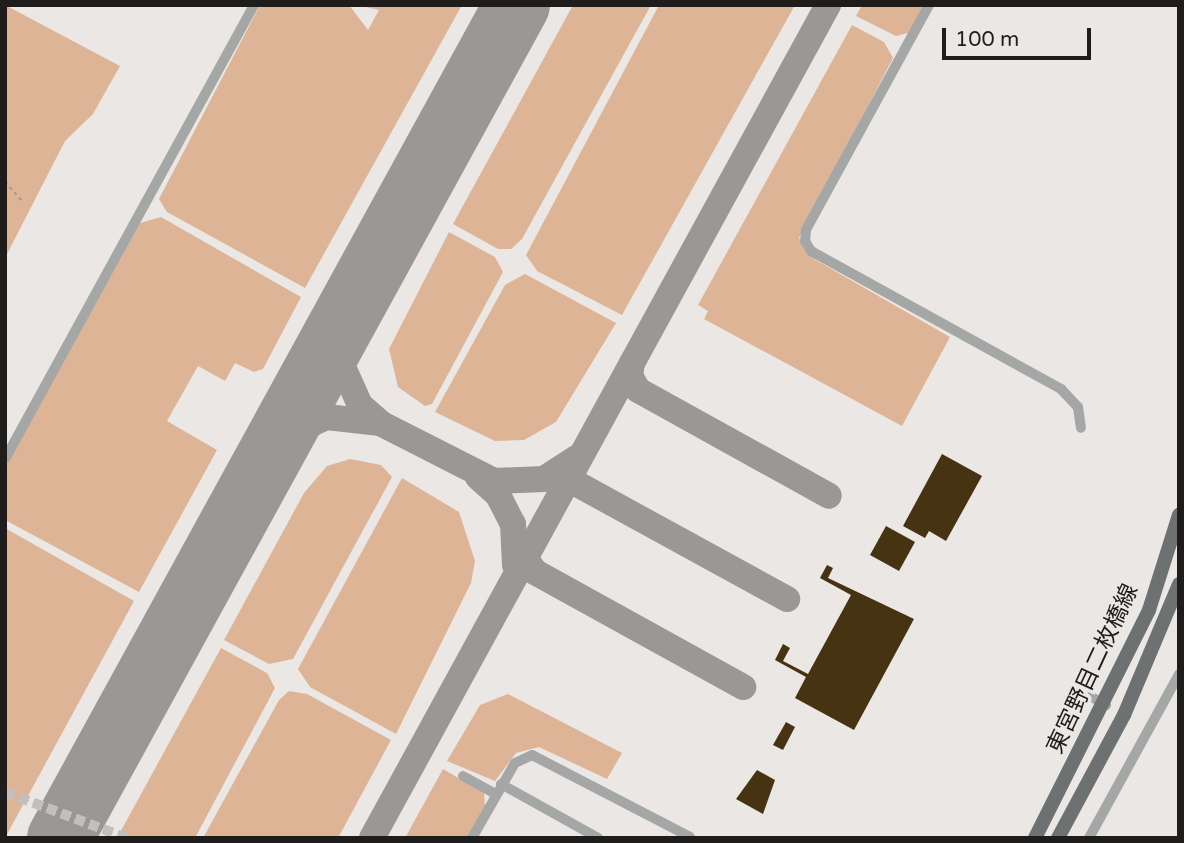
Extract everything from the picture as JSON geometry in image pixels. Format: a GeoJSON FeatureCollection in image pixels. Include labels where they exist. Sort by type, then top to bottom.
{"type":"FeatureCollection","features":[{"type":"Feature","properties":{"kind":"main road","name":"東宮野目二枚橋線"},"geometry":{"type":"LineString","coordinates":[[1035,838],[1106,705],[1149,610],[1179,514]]}},
{"type":"Feature","properties":{"kind":"main road","name":"東宮野目二枚橋線"},"geometry":{"type":"LineString","coordinates":[[1058,838],[1124,715],[1179,584]]}},
{"type":"Feature","properties":{"kind":"street"},"geometry":{"type":"LineString","coordinates":[[5,459],[254,5]]}},
{"type":"Feature","properties":{"kind":"street"},"geometry":{"type":"LineString","coordinates":[[929,5],[806,230],[805,241],[811,251],[1061,388],[1078,407],[1081,428]]}},
{"type":"Feature","properties":{"kind":"street"},"geometry":{"type":"LineString","coordinates":[[1089,838],[1179,674]]}},
{"type":"Feature","properties":{"kind":"street"},"geometry":{"type":"LineString","coordinates":[[1086,694],[1106,705]]}},
{"type":"Feature","properties":{"kind":"street"},"geometry":{"type":"LineString","coordinates":[[472,838],[498,789],[522,757],[543,758],[690,837]]}},
{"type":"Feature","properties":{"kind":"street"},"geometry":{"type":"LineString","coordinates":[[463,776],[498,789],[598,838]]}},
{"type":"Feature","properties":{"kind":"path"},"geometry":{"type":"LineString","coordinates":[[5,182],[22,201]]}},
{"type":"Feature","properties":{"kind":"shaded area"},"geometry":{"type":"Polygon","coordinates":[[[5,5],[120,66],[93,114],[65,141],[5,258],[5,5]]]}},
{"type":"Feature","properties":{"kind":"shaded area"},"geometry":{"type":"Polygon","coordinates":[[[260,5],[349,5],[368,30],[379,10],[357,5],[462,5],[305,288],[167,212],[159,199],[260,5]]]}},
{"type":"Feature","properties":{"kind":"shaded area"},"geometry":{"type":"Polygon","coordinates":[[[573,5],[651,5],[522,239],[511,249],[498,249],[453,224],[573,5]]]}},
{"type":"Feature","properties":{"kind":"shaded area"},"geometry":{"type":"Polygon","coordinates":[[[659,5],[795,5],[622,315],[537,271],[526,255],[659,5]]]}},
{"type":"Feature","properties":{"kind":"shaded area"},"geometry":{"type":"Polygon","coordinates":[[[862,5],[925,5],[908,33],[896,36],[856,16],[862,5]]]}},
{"type":"Feature","properties":{"kind":"shaded area"},"geometry":{"type":"Polygon","coordinates":[[[852,25],[884,42],[893,58],[799,238],[814,259],[950,337],[902,426],[704,319],[708,311],[698,305],[852,25]]]}},
{"type":"Feature","properties":{"kind":"shaded area"},"geometry":{"type":"Polygon","coordinates":[[[161,217],[301,297],[263,369],[254,372],[235,363],[225,381],[198,366],[167,421],[217,450],[139,592],[5,520],[5,468],[140,223],[161,217]]]}},
{"type":"Feature","properties":{"kind":"shaded area"},"geometry":{"type":"Polygon","coordinates":[[[449,232],[495,257],[503,272],[432,404],[425,406],[398,387],[389,349],[449,232]]]}},
{"type":"Feature","properties":{"kind":"shaded area"},"geometry":{"type":"Polygon","coordinates":[[[525,274],[616,323],[556,422],[524,440],[495,441],[435,412],[505,285],[525,274]]]}},
{"type":"Feature","properties":{"kind":"shaded area"},"geometry":{"type":"Polygon","coordinates":[[[350,459],[381,465],[392,477],[293,659],[269,664],[224,640],[304,493],[327,466],[350,459]]]}},
{"type":"Feature","properties":{"kind":"shaded area"},"geometry":{"type":"Polygon","coordinates":[[[402,478],[459,512],[475,561],[471,583],[396,734],[310,687],[298,669],[402,478]]]}},
{"type":"Feature","properties":{"kind":"shaded area"},"geometry":{"type":"Polygon","coordinates":[[[5,528],[134,601],[5,838],[5,528]]]}},
{"type":"Feature","properties":{"kind":"shaded area"},"geometry":{"type":"Polygon","coordinates":[[[221,648],[267,673],[275,688],[195,838],[117,838],[221,648]]]}},
{"type":"Feature","properties":{"kind":"shaded area"},"geometry":{"type":"Polygon","coordinates":[[[289,691],[307,694],[391,740],[338,838],[203,838],[279,700],[289,691]]]}},
{"type":"Feature","properties":{"kind":"shaded area"},"geometry":{"type":"Polygon","coordinates":[[[508,694],[622,753],[607,779],[539,747],[516,753],[495,781],[447,761],[480,705],[508,694]]]}},
{"type":"Feature","properties":{"kind":"shaded area"},"geometry":{"type":"Polygon","coordinates":[[[443,769],[484,793],[485,806],[468,838],[405,838],[443,769]]]}},
{"type":"Feature","properties":{"kind":"building"},"geometry":{"type":"Polygon","coordinates":[[[942,454],[982,476],[946,541],[929,531],[925,538],[903,526],[942,454]]]}},
{"type":"Feature","properties":{"kind":"building"},"geometry":{"type":"Polygon","coordinates":[[[886,526],[915,542],[899,571],[870,555],[886,526]]]}},
{"type":"Feature","properties":{"kind":"building"},"geometry":{"type":"Polygon","coordinates":[[[827,565],[833,568],[828,578],[914,619],[854,730],[795,698],[806,677],[775,660],[783,644],[790,648],[783,661],[808,674],[851,595],[820,578],[827,565]]]}},
{"type":"Feature","properties":{"kind":"building"},"geometry":{"type":"Polygon","coordinates":[[[786,722],[795,727],[783,750],[773,745],[786,722]]]}},
{"type":"Feature","properties":{"kind":"building"},"geometry":{"type":"Polygon","coordinates":[[[757,770],[775,780],[763,814],[736,799],[757,770]]]}},
{"type":"Feature","properties":{"kind":"taxiway"},"geometry":{"type":"LineString","coordinates":[[372,838],[828,5]]}},
{"type":"Feature","properties":{"kind":"taxiway"},"geometry":{"type":"LineString","coordinates":[[350,309],[342,340],[343,367],[360,405],[382,424],[494,481],[544,479],[578,457]]}},
{"type":"Feature","properties":{"kind":"taxiway"},"geometry":{"type":"LineString","coordinates":[[632,363],[630,376],[638,390],[829,496]]}},
{"type":"Feature","properties":{"kind":"taxiway"},"geometry":{"type":"LineString","coordinates":[[272,452],[292,433],[327,417],[380,423]]}},
{"type":"Feature","properties":{"kind":"taxiway"},"geometry":{"type":"LineString","coordinates":[[478,477],[498,495],[513,524],[515,565]]}},
{"type":"Feature","properties":{"kind":"taxiway"},"geometry":{"type":"LineString","coordinates":[[553,478],[568,479],[787,599]]}},
{"type":"Feature","properties":{"kind":"taxiway"},"geometry":{"type":"LineString","coordinates":[[518,547],[535,572],[743,687]]}},
{"type":"Feature","properties":{"kind":"runway"},"geometry":{"type":"LineString","coordinates":[[60,838],[517,5]]}},
{"type":"Feature","properties":{"kind":"tunnel"},"geometry":{"type":"LineString","coordinates":[[5,792],[127,838]]}}]}
